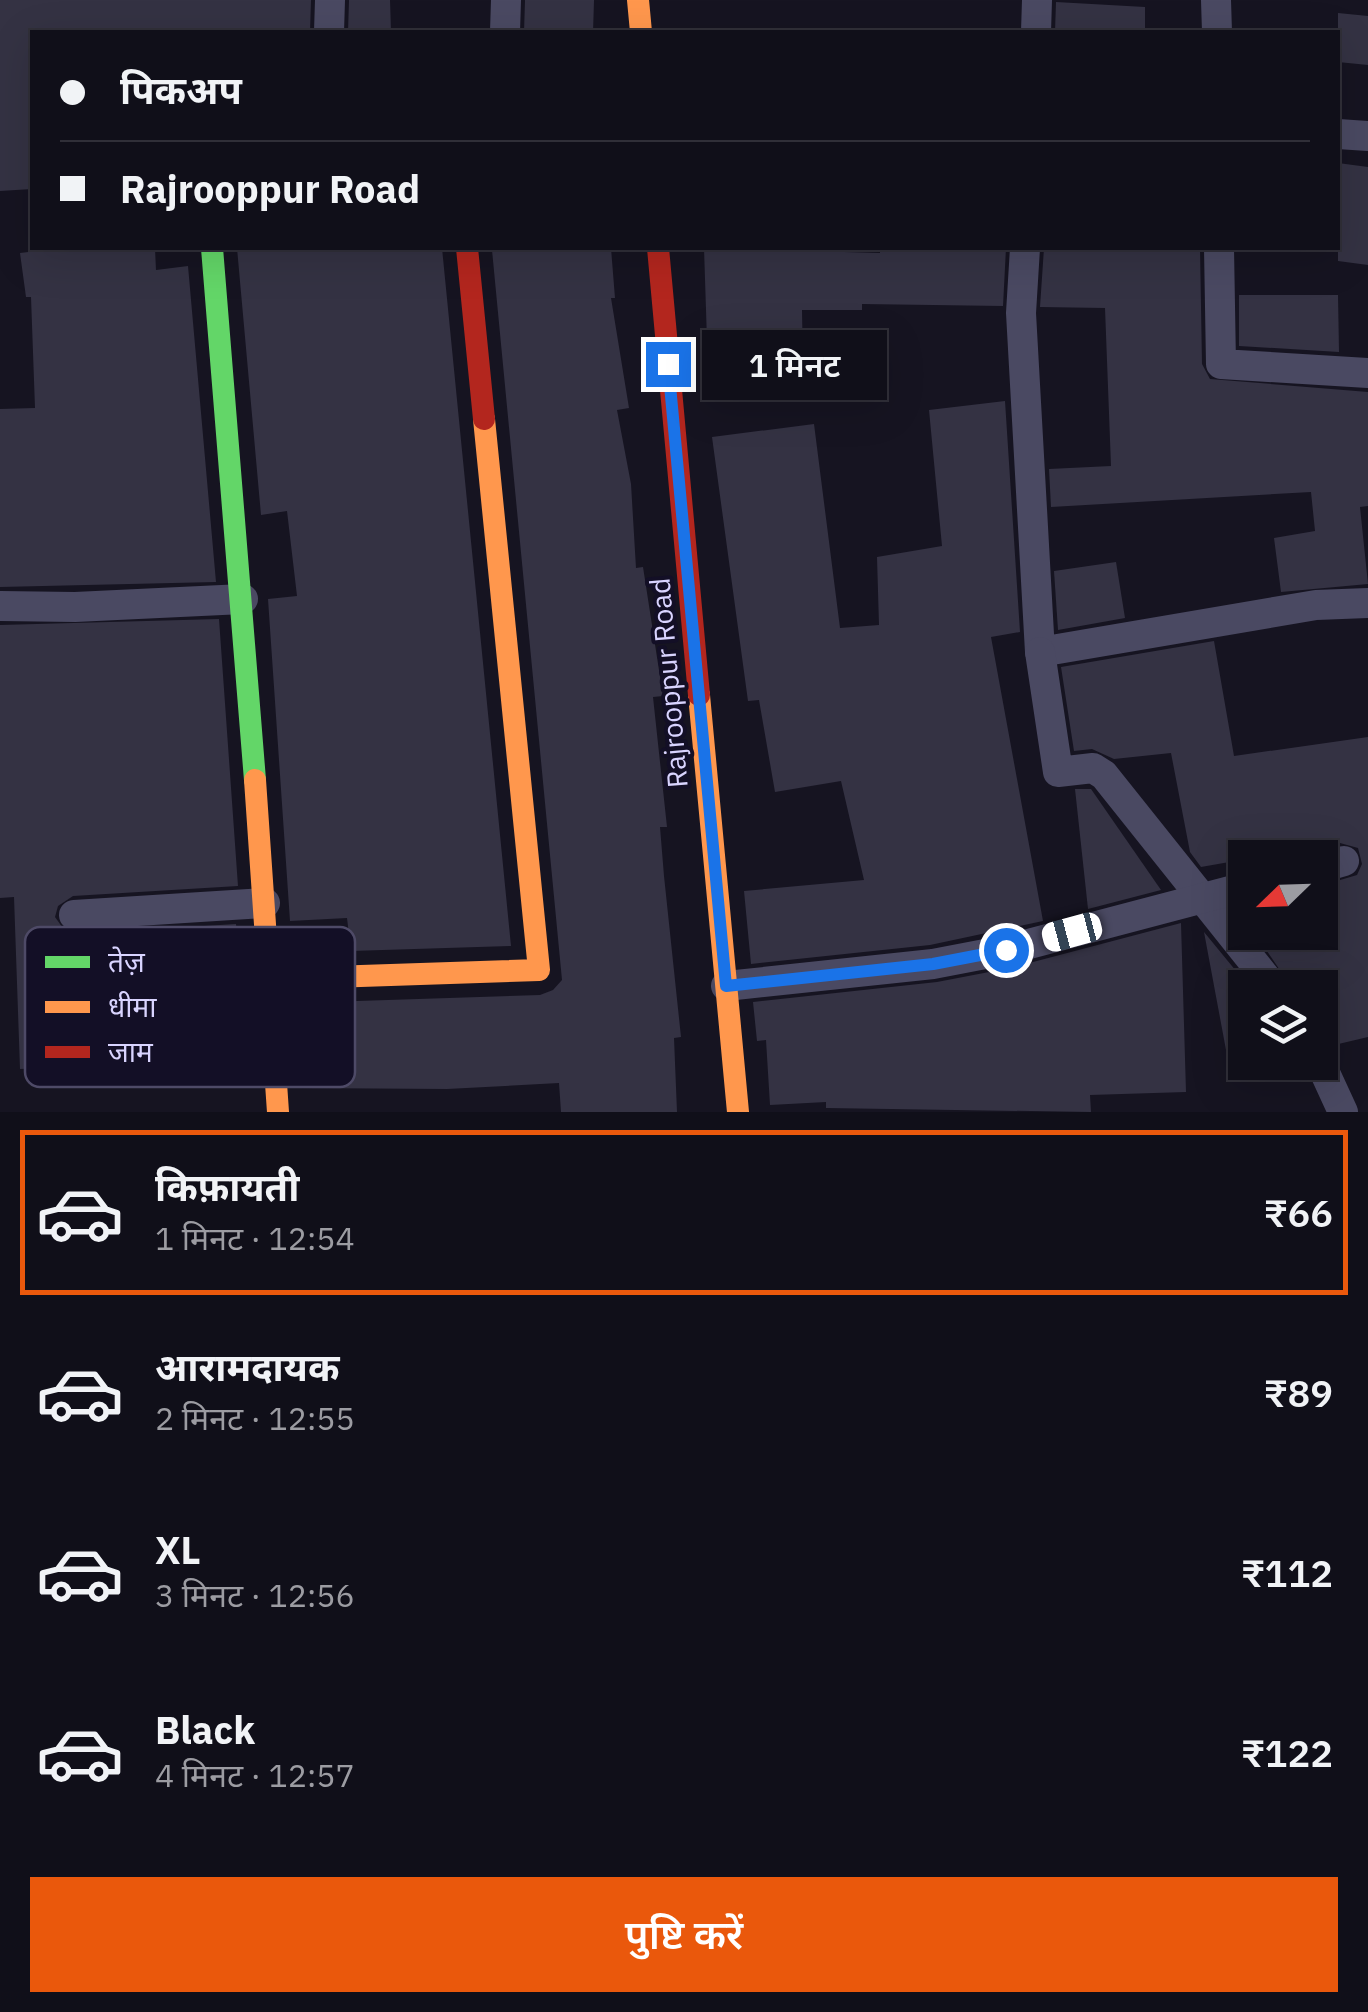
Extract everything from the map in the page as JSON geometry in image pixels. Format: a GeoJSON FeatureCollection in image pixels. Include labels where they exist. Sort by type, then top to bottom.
{"type":"FeatureCollection","features":[{"type":"Feature","properties":{"kind":"street"},"geometry":{"type":"LineString","coordinates":[[329,30],[330,0]]}},
{"type":"Feature","properties":{"kind":"street"},"geometry":{"type":"LineString","coordinates":[[505,30],[506,0]]}},
{"type":"Feature","properties":{"kind":"street"},"geometry":{"type":"LineString","coordinates":[[638,0],[640,30]]}},
{"type":"Feature","properties":{"kind":"street"},"geometry":{"type":"LineString","coordinates":[[1036,30],[1037,0]]}},
{"type":"Feature","properties":{"kind":"street"},"geometry":{"type":"LineString","coordinates":[[1216,0],[1217,30]]}},
{"type":"Feature","properties":{"kind":"street"},"geometry":{"type":"LineString","coordinates":[[1340,134],[1368,136]]}},
{"type":"Feature","properties":{"kind":"street"},"geometry":{"type":"LineString","coordinates":[[212,250],[267,927]]}},
{"type":"Feature","properties":{"kind":"street"},"geometry":{"type":"LineString","coordinates":[[355,976],[539,970],[467,250]]}},
{"type":"Feature","properties":{"kind":"street","name":"Rajrooppur Road"},"geometry":{"type":"LineString","coordinates":[[658,250],[738,1112]]}},
{"type":"Feature","properties":{"kind":"street"},"geometry":{"type":"LineString","coordinates":[[1024,250],[1021,313],[1040,652],[1058,772],[1093,768],[1104,775],[1260,970]]}},
{"type":"Feature","properties":{"kind":"street"},"geometry":{"type":"LineString","coordinates":[[1219,250],[1220,364],[1368,374]]}},
{"type":"Feature","properties":{"kind":"street"},"geometry":{"type":"LineString","coordinates":[[0,606],[75,607],[243,599]]}},
{"type":"Feature","properties":{"kind":"street"},"geometry":{"type":"LineString","coordinates":[[1040,652],[1316,606],[1368,604]]}},
{"type":"Feature","properties":{"kind":"street"},"geometry":{"type":"LineString","coordinates":[[726,986],[933,964],[1228,891]]}},
{"type":"Feature","properties":{"kind":"street"},"geometry":{"type":"LineString","coordinates":[[74,916],[265,903]]}},
{"type":"Feature","properties":{"kind":"street"},"geometry":{"type":"LineString","coordinates":[[1328,1080],[1342,1112]]}},
{"type":"Feature","properties":{"kind":"street"},"geometry":{"type":"LineString","coordinates":[[277,1087],[278,1112]]}},
{"type":"Feature","properties":{"kind":"building"},"geometry":{"type":"Polygon","coordinates":[[[0,0],[311,0],[310,30],[30,30],[30,189],[0,191],[0,0]]]}},
{"type":"Feature","properties":{"kind":"building"},"geometry":{"type":"Polygon","coordinates":[[[349,0],[390,0],[391,30],[348,30],[349,0]]]}},
{"type":"Feature","properties":{"kind":"building"},"geometry":{"type":"Polygon","coordinates":[[[525,0],[594,0],[593,30],[524,30],[525,0]]]}},
{"type":"Feature","properties":{"kind":"building"},"geometry":{"type":"Polygon","coordinates":[[[1056,2],[1145,7],[1145,30],[1055,30],[1056,2]]]}},
{"type":"Feature","properties":{"kind":"building"},"geometry":{"type":"Polygon","coordinates":[[[1338,13],[1368,16],[1368,65],[1340,62],[1338,13]]]}},
{"type":"Feature","properties":{"kind":"building"},"geometry":{"type":"Polygon","coordinates":[[[1340,163],[1368,167],[1368,265],[1338,261],[1340,163]]]}},
{"type":"Feature","properties":{"kind":"building"},"geometry":{"type":"Polygon","coordinates":[[[155,250],[156,270],[188,266],[216,582],[0,587],[0,409],[35,408],[31,297],[26,297],[20,253],[155,250]]]}},
{"type":"Feature","properties":{"kind":"building"},"geometry":{"type":"Polygon","coordinates":[[[237,250],[442,250],[511,946],[355,951],[355,927],[348,927],[347,918],[290,921],[268,599],[297,596],[287,511],[261,515],[237,250]]]}},
{"type":"Feature","properties":{"kind":"building"},"geometry":{"type":"Polygon","coordinates":[[[492,250],[611,250],[615,298],[611,298],[629,408],[617,410],[631,484],[636,568],[643,567],[663,696],[653,697],[667,827],[660,827],[664,876],[681,1037],[674,1038],[677,1112],[561,1112],[559,1083],[447,1089],[301,1088],[355,1087],[355,1001],[540,995],[553,990],[562,980],[492,250]]]}},
{"type":"Feature","properties":{"kind":"building"},"geometry":{"type":"Polygon","coordinates":[[[704,250],[1006,250],[1003,306],[862,304],[862,310],[802,310],[803,368],[708,371],[704,250]]]}},
{"type":"Feature","properties":{"kind":"building"},"geometry":{"type":"Polygon","coordinates":[[[1044,250],[1200,250],[1202,364],[1210,379],[1368,392],[1368,506],[1360,507],[1368,584],[1281,592],[1274,538],[1315,531],[1311,492],[1051,507],[1049,469],[1111,466],[1105,308],[1040,307],[1044,250]]]}},
{"type":"Feature","properties":{"kind":"building"},"geometry":{"type":"Polygon","coordinates":[[[1239,295],[1338,295],[1339,352],[1239,346],[1239,295]]]}},
{"type":"Feature","properties":{"kind":"building"},"geometry":{"type":"Polygon","coordinates":[[[1005,401],[1020,632],[991,637],[1043,921],[930,945],[751,964],[744,891],[864,880],[841,781],[775,792],[759,700],[748,701],[712,437],[814,424],[840,628],[879,625],[877,557],[942,546],[929,410],[1005,401]]]}},
{"type":"Feature","properties":{"kind":"building"},"geometry":{"type":"Polygon","coordinates":[[[1116,562],[1125,618],[1058,630],[1054,571],[1116,562]]]}},
{"type":"Feature","properties":{"kind":"building"},"geometry":{"type":"Polygon","coordinates":[[[219,619],[238,886],[73,896],[58,906],[55,917],[62,927],[25,927],[25,1069],[20,1069],[14,897],[0,898],[0,625],[219,619]]]}},
{"type":"Feature","properties":{"kind":"building"},"geometry":{"type":"Polygon","coordinates":[[[1214,641],[1234,756],[1368,737],[1368,1037],[1338,1044],[1338,970],[1280,970],[1266,950],[1338,950],[1338,881],[1357,875],[1362,864],[1358,848],[1338,844],[1338,840],[1228,840],[1228,862],[1201,867],[1190,852],[1171,753],[1114,759],[1092,749],[1074,751],[1061,667],[1214,641]]]}},
{"type":"Feature","properties":{"kind":"building"},"geometry":{"type":"Polygon","coordinates":[[[1075,789],[1091,789],[1161,890],[1088,909],[1075,789]]]}},
{"type":"Feature","properties":{"kind":"building"},"geometry":{"type":"Polygon","coordinates":[[[1181,923],[1186,1092],[1090,1095],[1091,1112],[826,1108],[826,1102],[770,1105],[766,1040],[757,1041],[753,1002],[937,982],[1010,968],[1181,923]]]}},
{"type":"Feature","properties":{"kind":"building"},"geometry":{"type":"Polygon","coordinates":[[[236,924],[236,927],[188,927],[236,924]]]}},
{"type":"Feature","properties":{"kind":"building"},"geometry":{"type":"Polygon","coordinates":[[[1204,932],[1235,970],[1228,970],[1228,1061],[1204,932]]]}},
{"type":"Feature","properties":{"kind":"traffic: fast"},"geometry":{"type":"LineString","coordinates":[[212,250],[255,780]]}},
{"type":"Feature","properties":{"kind":"traffic: slow"},"geometry":{"type":"LineString","coordinates":[[638,0],[641,30]]}},
{"type":"Feature","properties":{"kind":"traffic: slow"},"geometry":{"type":"LineString","coordinates":[[355,976],[539,970],[484,419]]}},
{"type":"Feature","properties":{"kind":"traffic: slow"},"geometry":{"type":"LineString","coordinates":[[699,695],[738,1112]]}},
{"type":"Feature","properties":{"kind":"traffic: slow"},"geometry":{"type":"LineString","coordinates":[[255,780],[265,927]]}},
{"type":"Feature","properties":{"kind":"traffic: slow"},"geometry":{"type":"LineString","coordinates":[[276,1087],[278,1112]]}},
{"type":"Feature","properties":{"kind":"traffic: jam"},"geometry":{"type":"LineString","coordinates":[[467,250],[484,419]]}},
{"type":"Feature","properties":{"kind":"traffic: jam"},"geometry":{"type":"LineString","coordinates":[[658,250],[699,695]]}},
{"type":"Feature","properties":{"kind":"route"},"geometry":{"type":"LineString","coordinates":[[668,364],[726,986],[933,964],[1006,950]]}}]}
